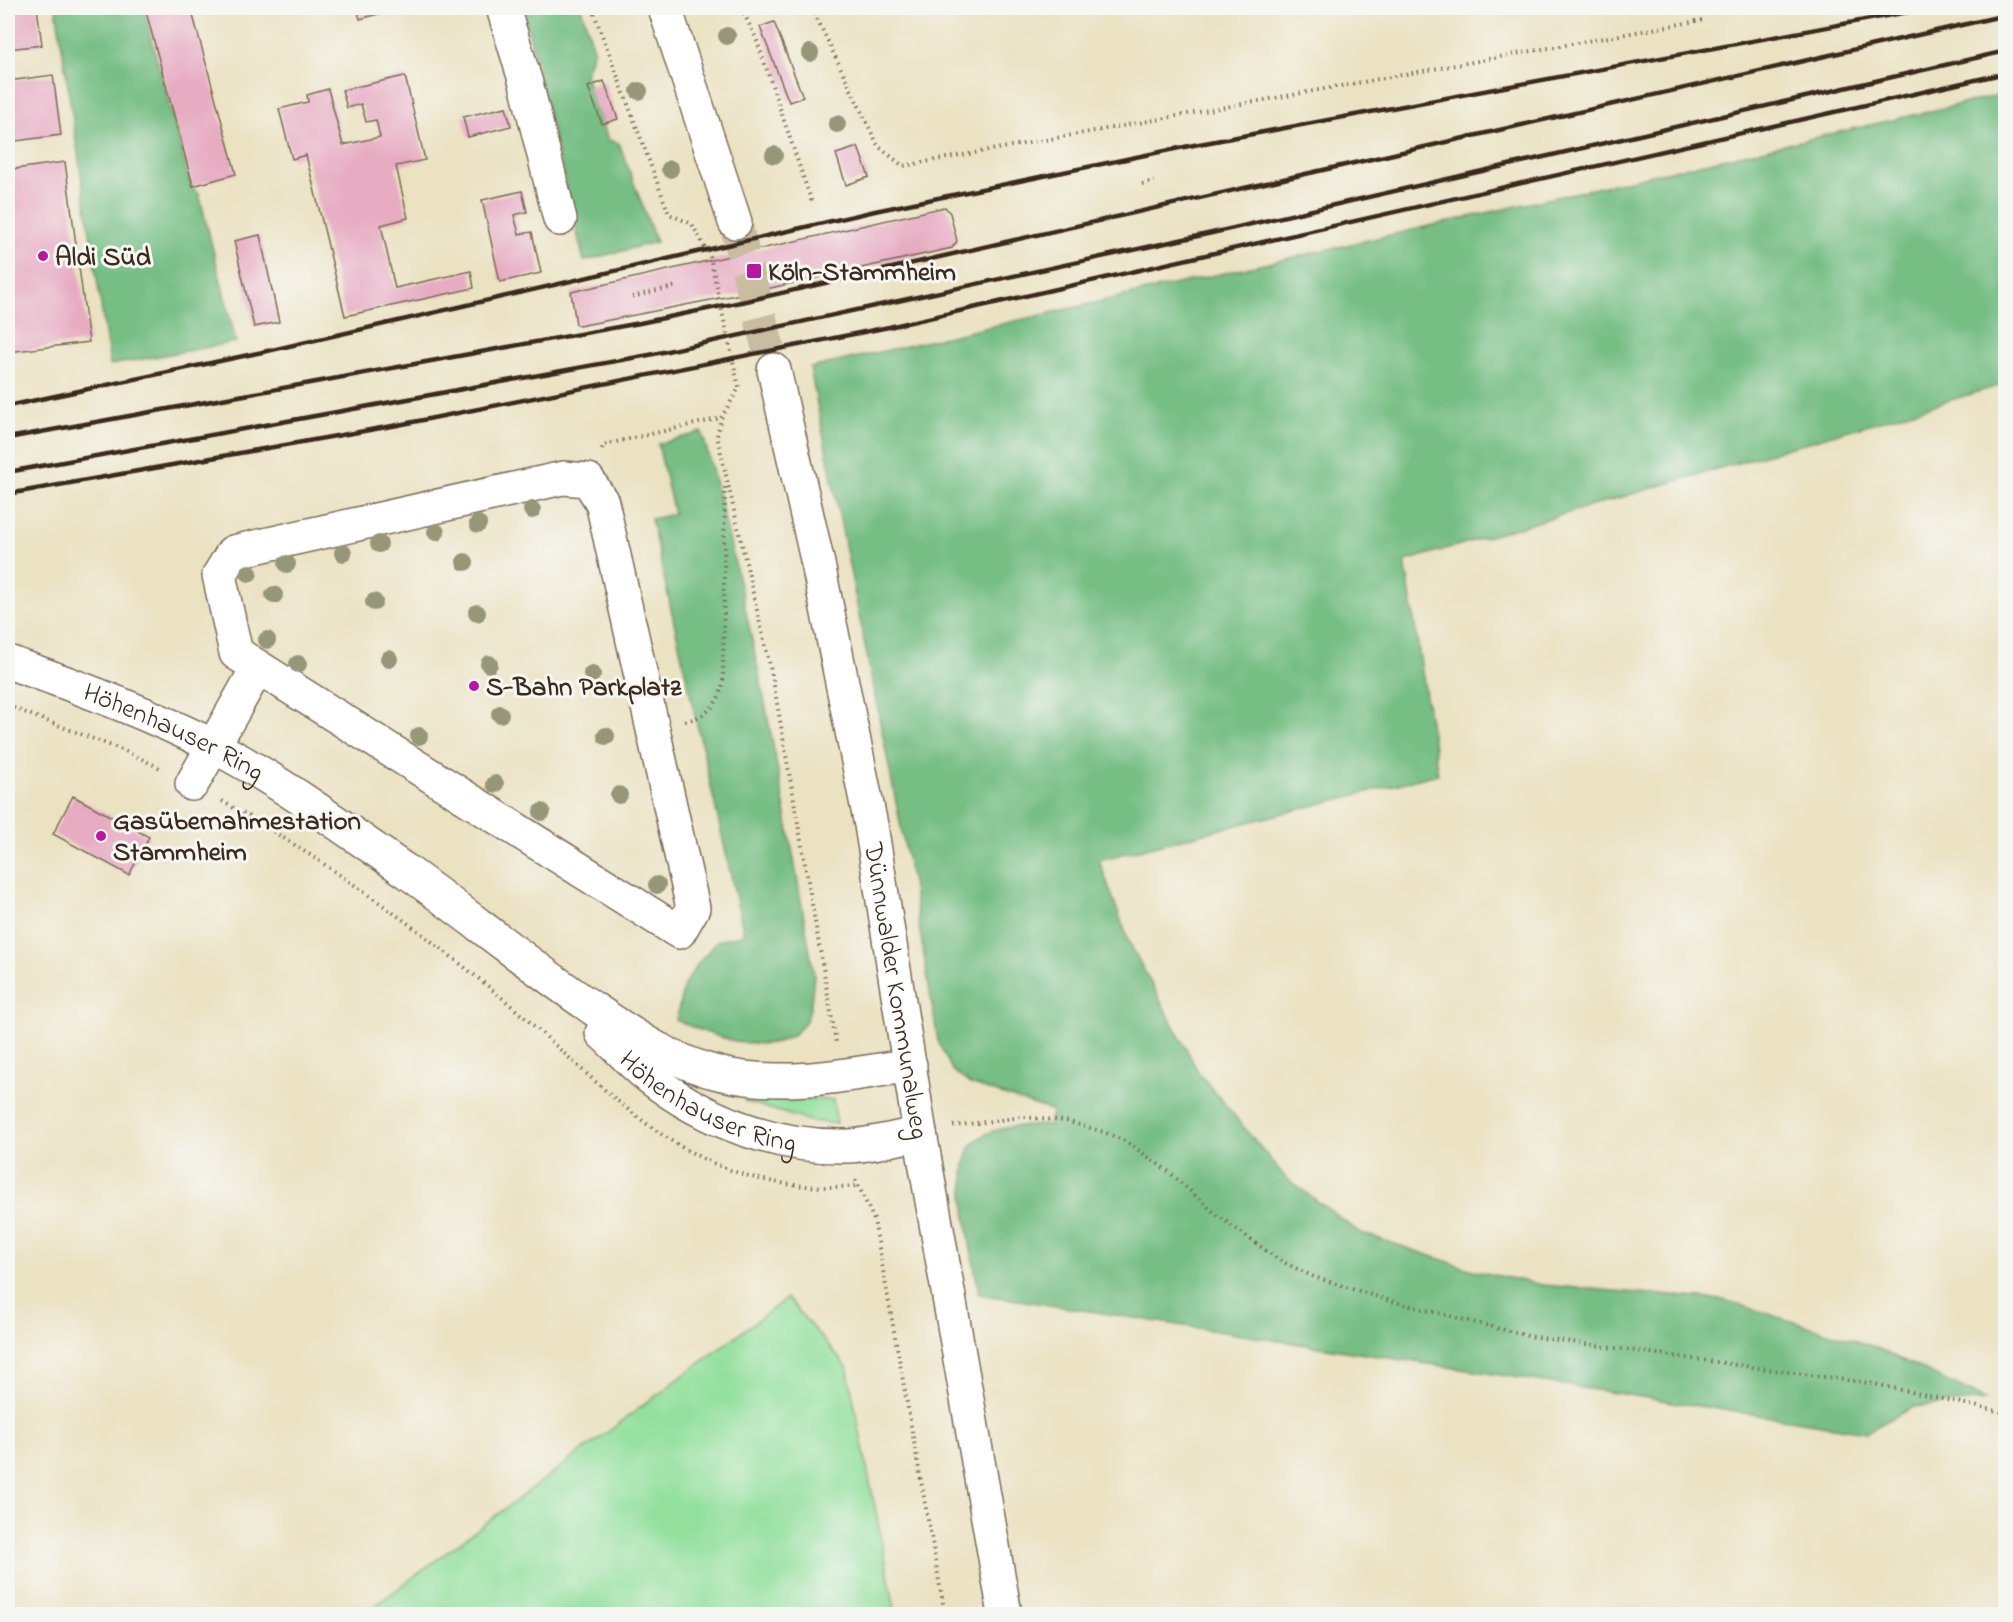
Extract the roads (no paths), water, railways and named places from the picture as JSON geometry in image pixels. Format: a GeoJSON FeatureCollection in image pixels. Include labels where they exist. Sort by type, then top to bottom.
{"type":"FeatureCollection","features":[{"type":"Feature","properties":{"kind":"street"},"geometry":{"type":"LineString","coordinates":[[503,8],[526,84],[560,219]]}},
{"type":"Feature","properties":{"kind":"street"},"geometry":{"type":"LineString","coordinates":[[665,8],[735,222]]}},
{"type":"Feature","properties":{"kind":"street","name":"Dünnwalder Kommunalweg"},"geometry":{"type":"LineString","coordinates":[[774,370],[818,564],[871,825],[920,1133],[1005,1614]]}},
{"type":"Feature","properties":{"kind":"street"},"geometry":{"type":"LineString","coordinates":[[563,478],[588,480],[602,502],[693,909],[679,932],[258,668],[236,653],[221,586],[219,575],[233,552],[563,478]]}},
{"type":"Feature","properties":{"kind":"street","name":"Höhenhauser Ring"},"geometry":{"type":"LineString","coordinates":[[8,662],[70,683],[142,712],[213,746],[314,808],[402,868],[533,968],[644,1043],[722,1074],[764,1079],[801,1080],[910,1065]]}},
{"type":"Feature","properties":{"kind":"street"},"geometry":{"type":"LineString","coordinates":[[192,784],[258,668]]}},
{"type":"Feature","properties":{"kind":"street","name":"Höhenhauser Ring"},"geometry":{"type":"LineString","coordinates":[[533,968],[647,1076],[702,1112],[764,1135],[823,1146],[851,1146],[920,1133]]}},
{"type":"Feature","properties":{"kind":"tunnel"},"geometry":{"type":"LineString","coordinates":[[735,222],[774,370]]}},
{"type":"Feature","properties":{"kind":"railway"},"geometry":{"type":"LineString","coordinates":[[8,406],[272,350],[875,211],[1194,145],[1929,8]]}},
{"type":"Feature","properties":{"kind":"railway"},"geometry":{"type":"LineString","coordinates":[[8,438],[640,323],[746,301],[2006,15]]}},
{"type":"Feature","properties":{"kind":"railway"},"geometry":{"type":"LineString","coordinates":[[8,472],[649,355],[1212,233],[2006,51]]}},
{"type":"Feature","properties":{"kind":"railway"},"geometry":{"type":"LineString","coordinates":[[8,494],[398,425],[889,327],[2006,73]]}},
{"type":"Feature","properties":{"kind":"place","name":"Aldi Süd"},"geometry":{"type":"Point","coordinates":[43,256]}},
{"type":"Feature","properties":{"kind":"place","name":"Köln-Stammheim"},"geometry":{"type":"Point","coordinates":[754,271]}},
{"type":"Feature","properties":{"kind":"place","name":"S-Bahn Parkplatz"},"geometry":{"type":"Point","coordinates":[474,686]}},
{"type":"Feature","properties":{"kind":"place","name":"Gasübernahmestation Stammheim"},"geometry":{"type":"Point","coordinates":[101,836]}}]}
